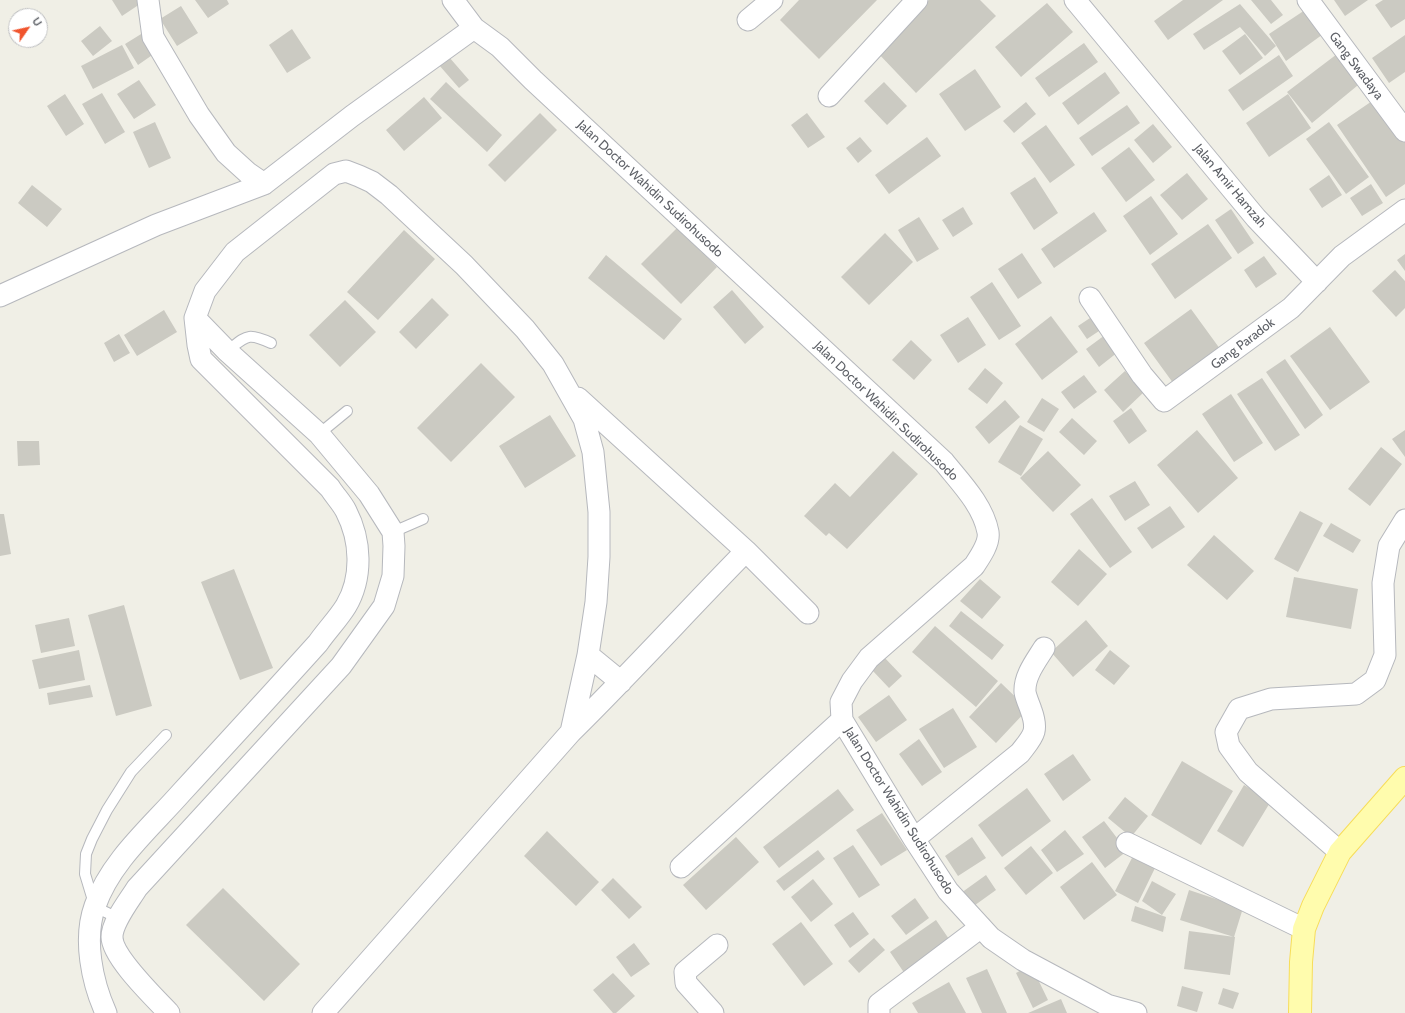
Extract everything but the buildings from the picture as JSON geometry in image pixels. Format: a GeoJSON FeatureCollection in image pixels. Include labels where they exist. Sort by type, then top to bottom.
{"type":"FeatureCollection","features":[{"type":"Feature","properties":{"kind":"main road"},"geometry":{"type":"LineString","coordinates":[[1300,1013],[1301,962],[1304,929],[1313,906],[1340,852],[1405,778]]}},
{"type":"Feature","properties":{"kind":"street"},"geometry":{"type":"LineString","coordinates":[[148,0],[153,37],[199,115],[226,154],[248,173],[264,184]]}},
{"type":"Feature","properties":{"kind":"street","name":"Jalan Doctor Wahidin Sudirohusodo"},"geometry":{"type":"LineString","coordinates":[[453,0],[474,28],[500,47],[532,80],[944,462],[968,490],[982,515],[988,533],[983,553],[974,566],[869,658],[852,681],[840,702],[842,720],[948,892],[991,938],[1023,960],[1107,1005],[1136,1013]]}},
{"type":"Feature","properties":{"kind":"street"},"geometry":{"type":"LineString","coordinates":[[748,20],[772,0]]}},
{"type":"Feature","properties":{"kind":"street"},"geometry":{"type":"LineString","coordinates":[[829,96],[917,0]]}},
{"type":"Feature","properties":{"kind":"street","name":"Jalan Amir Hamzah"},"geometry":{"type":"LineString","coordinates":[[1075,0],[1256,218],[1317,282]]}},
{"type":"Feature","properties":{"kind":"street","name":"Gang Swadaya"},"geometry":{"type":"LineString","coordinates":[[1308,0],[1405,131]]}},
{"type":"Feature","properties":{"kind":"street"},"geometry":{"type":"LineString","coordinates":[[0,296],[156,226],[264,184],[352,116],[474,28]]}},
{"type":"Feature","properties":{"kind":"street"},"geometry":{"type":"LineString","coordinates":[[106,1013],[96,982],[90,954],[90,928],[95,906],[105,885],[133,847],[318,643],[346,606],[354,590],[357,571],[358,547],[354,529],[346,510],[330,488],[201,360],[195,318],[205,290],[235,252],[334,174],[346,171],[372,182],[389,195],[464,265],[525,329],[553,364],[584,419],[594,452],[599,512],[599,557],[596,602],[588,656],[571,732]]}},
{"type":"Feature","properties":{"kind":"street"},"geometry":{"type":"LineString","coordinates":[[1317,282],[1354,246],[1405,210]]}},
{"type":"Feature","properties":{"kind":"street","name":"Gang Paradok"},"geometry":{"type":"LineString","coordinates":[[1090,298],[1142,375],[1164,401],[1291,308],[1317,282]]}},
{"type":"Feature","properties":{"kind":"street"},"geometry":{"type":"LineString","coordinates":[[169,1013],[117,955],[112,937],[118,918],[137,888],[341,666],[384,606],[393,576],[394,546],[392,532],[369,494],[319,434],[227,351],[195,318]]}},
{"type":"Feature","properties":{"kind":"street"},"geometry":{"type":"LineString","coordinates":[[568,389],[746,551],[808,613]]}},
{"type":"Feature","properties":{"kind":"street"},"geometry":{"type":"LineString","coordinates":[[346,510],[369,494]]}},
{"type":"Feature","properties":{"kind":"street"},"geometry":{"type":"LineString","coordinates":[[1340,852],[1248,772],[1229,746],[1226,732],[1238,709],[1271,699],[1356,694],[1375,680],[1385,655],[1383,583],[1389,546],[1405,520]]}},
{"type":"Feature","properties":{"kind":"street"},"geometry":{"type":"LineString","coordinates":[[323,1013],[571,732],[746,551]]}},
{"type":"Feature","properties":{"kind":"street"},"geometry":{"type":"LineString","coordinates":[[318,643],[341,666]]}},
{"type":"Feature","properties":{"kind":"street"},"geometry":{"type":"LineString","coordinates":[[914,839],[1020,754],[1034,736],[1034,720],[1027,699],[1026,682],[1030,669],[1044,648]]}},
{"type":"Feature","properties":{"kind":"street"},"geometry":{"type":"LineString","coordinates":[[588,656],[621,682]]}},
{"type":"Feature","properties":{"kind":"street"},"geometry":{"type":"LineString","coordinates":[[681,867],[842,720]]}},
{"type":"Feature","properties":{"kind":"street"},"geometry":{"type":"LineString","coordinates":[[1127,843],[1304,929]]}},
{"type":"Feature","properties":{"kind":"street"},"geometry":{"type":"LineString","coordinates":[[879,1013],[879,1004],[981,927]]}},
{"type":"Feature","properties":{"kind":"street"},"geometry":{"type":"LineString","coordinates":[[713,1013],[686,982],[685,972],[717,945]]}},
{"type":"Feature","properties":{"kind":"lane"},"geometry":{"type":"LineString","coordinates":[[227,351],[248,336],[256,336],[271,343]]}},
{"type":"Feature","properties":{"kind":"lane"},"geometry":{"type":"LineString","coordinates":[[319,434],[347,410]]}},
{"type":"Feature","properties":{"kind":"lane"},"geometry":{"type":"LineString","coordinates":[[392,532],[423,519]]}},
{"type":"Feature","properties":{"kind":"lane"},"geometry":{"type":"LineString","coordinates":[[118,918],[95,906],[85,874],[86,854],[92,839],[131,772],[166,735]]}}]}
